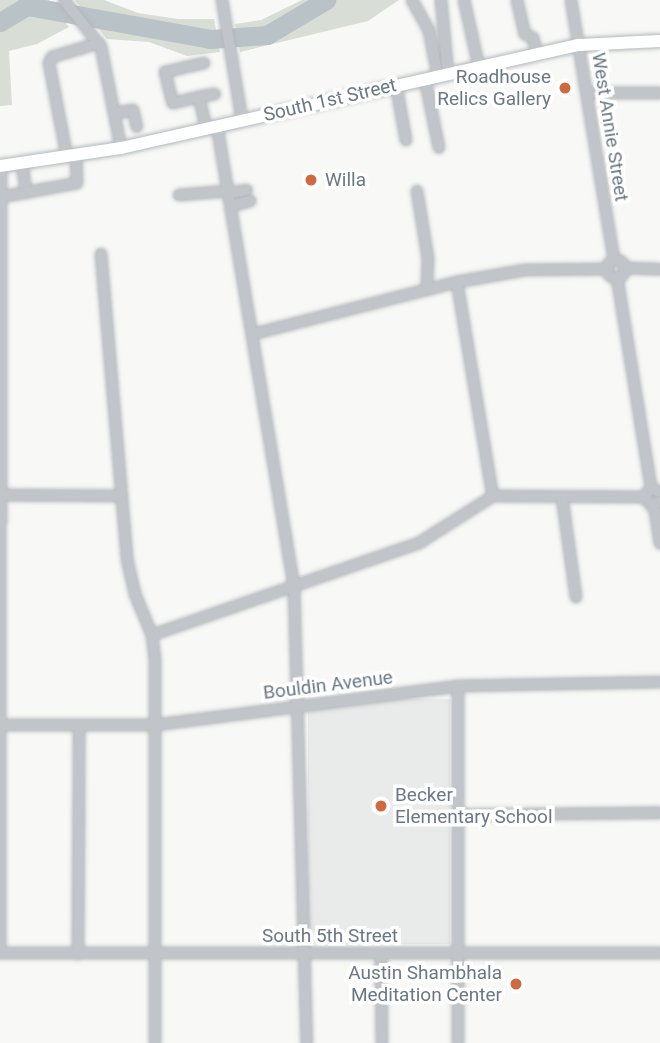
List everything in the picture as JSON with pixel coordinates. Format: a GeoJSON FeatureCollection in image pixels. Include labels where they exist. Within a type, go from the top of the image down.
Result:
{"type":"FeatureCollection","features":[{"type":"Feature","properties":{"kind":"main road","name":"South 1st Street"},"geometry":{"type":"LineString","coordinates":[[0,166],[121,148],[579,45],[660,41]]}},
{"type":"Feature","properties":{"kind":"street"},"geometry":{"type":"LineString","coordinates":[[64,0],[99,43],[121,148]]}},
{"type":"Feature","properties":{"kind":"street"},"geometry":{"type":"LineString","coordinates":[[222,0],[242,120]]}},
{"type":"Feature","properties":{"kind":"street"},"geometry":{"type":"LineString","coordinates":[[412,0],[429,31],[437,76]]}},
{"type":"Feature","properties":{"kind":"street"},"geometry":{"type":"LineString","coordinates":[[439,148],[437,76],[442,0]]}},
{"type":"Feature","properties":{"kind":"street"},"geometry":{"type":"LineString","coordinates":[[464,0],[479,67]]}},
{"type":"Feature","properties":{"kind":"street"},"geometry":{"type":"LineString","coordinates":[[517,0],[525,34],[534,38],[537,54]]}},
{"type":"Feature","properties":{"kind":"street","name":"West Annie Street"},"geometry":{"type":"LineString","coordinates":[[571,0],[611,264]]}},
{"type":"Feature","properties":{"kind":"street"},"geometry":{"type":"LineString","coordinates":[[1,197],[77,183],[49,63],[52,57],[99,43]]}},
{"type":"Feature","properties":{"kind":"street"},"geometry":{"type":"LineString","coordinates":[[204,63],[165,72],[173,103],[215,94]]}},
{"type":"Feature","properties":{"kind":"street"},"geometry":{"type":"LineString","coordinates":[[396,85],[406,140]]}},
{"type":"Feature","properties":{"kind":"street"},"geometry":{"type":"LineString","coordinates":[[587,93],[660,93]]}},
{"type":"Feature","properties":{"kind":"street"},"geometry":{"type":"LineString","coordinates":[[199,97],[211,127],[229,192],[294,586],[307,953],[307,1043]]}},
{"type":"Feature","properties":{"kind":"street"},"geometry":{"type":"LineString","coordinates":[[115,113],[133,110],[136,127]]}},
{"type":"Feature","properties":{"kind":"street"},"geometry":{"type":"LineString","coordinates":[[22,163],[26,193]]}},
{"type":"Feature","properties":{"kind":"street"},"geometry":{"type":"LineString","coordinates":[[0,166],[0,953]]}},
{"type":"Feature","properties":{"kind":"street"},"geometry":{"type":"LineString","coordinates":[[417,191],[428,258],[427,290]]}},
{"type":"Feature","properties":{"kind":"street"},"geometry":{"type":"LineString","coordinates":[[179,195],[229,192],[248,195],[231,205]]}},
{"type":"Feature","properties":{"kind":"street"},"geometry":{"type":"LineString","coordinates":[[101,254],[130,578],[152,635],[155,725],[155,1043]]}},
{"type":"Feature","properties":{"kind":"street"},"geometry":{"type":"LineString","coordinates":[[253,334],[457,282],[526,270],[611,264],[621,273],[652,492],[657,503],[660,544]]}},
{"type":"Feature","properties":{"kind":"street"},"geometry":{"type":"LineString","coordinates":[[621,273],[660,269]]}},
{"type":"Feature","properties":{"kind":"street"},"geometry":{"type":"LineString","coordinates":[[457,282],[493,496]]}},
{"type":"Feature","properties":{"kind":"street"},"geometry":{"type":"LineString","coordinates":[[152,635],[419,543],[493,496],[562,497],[652,492]]}},
{"type":"Feature","properties":{"kind":"street"},"geometry":{"type":"LineString","coordinates":[[0,495],[122,495]]}},
{"type":"Feature","properties":{"kind":"street"},"geometry":{"type":"LineString","coordinates":[[562,497],[576,597]]}},
{"type":"Feature","properties":{"kind":"street","name":"Bouldin Avenue"},"geometry":{"type":"LineString","coordinates":[[0,725],[155,725],[458,686],[660,682]]}},
{"type":"Feature","properties":{"kind":"street"},"geometry":{"type":"LineString","coordinates":[[458,686],[458,1043]]}},
{"type":"Feature","properties":{"kind":"street"},"geometry":{"type":"LineString","coordinates":[[78,954],[79,725]]}},
{"type":"Feature","properties":{"kind":"street"},"geometry":{"type":"LineString","coordinates":[[458,815],[660,813]]}},
{"type":"Feature","properties":{"kind":"street","name":"South 5th Street"},"geometry":{"type":"LineString","coordinates":[[0,953],[660,953]]}},
{"type":"Feature","properties":{"kind":"street"},"geometry":{"type":"LineString","coordinates":[[381,953],[382,1043]]}},
{"type":"Feature","properties":{"kind":"shaded area"},"geometry":{"type":"Polygon","coordinates":[[[0,0],[49,0],[69,27],[37,44],[9,51],[12,105],[0,106],[0,0]]]}},
{"type":"Feature","properties":{"kind":"shaded area"},"geometry":{"type":"Polygon","coordinates":[[[75,0],[104,0],[138,13],[178,19],[214,19],[220,52],[187,56],[149,42],[107,39],[75,0]]]}},
{"type":"Feature","properties":{"kind":"shaded area"},"geometry":{"type":"Polygon","coordinates":[[[302,0],[399,0],[368,21],[240,52],[235,24],[261,20],[302,0]]]}},
{"type":"Feature","properties":{"kind":"shaded area","name":"Becker Elementary School"},"geometry":{"type":"Polygon","coordinates":[[[308,699],[450,699],[450,944],[308,944],[308,699]]]}},
{"type":"Feature","properties":{"kind":"waterway"},"geometry":{"type":"LineString","coordinates":[[0,22],[27,6],[210,39],[267,35],[326,0]]}},
{"type":"Feature","properties":{"kind":"place","name":"Roadhouse Relics Gallery"},"geometry":{"type":"Point","coordinates":[565,88]}},
{"type":"Feature","properties":{"kind":"place","name":"Willa"},"geometry":{"type":"Point","coordinates":[311,180]}},
{"type":"Feature","properties":{"kind":"place","name":"Becker Elementary School"},"geometry":{"type":"Point","coordinates":[381,806]}},
{"type":"Feature","properties":{"kind":"place","name":"Austin Shambhala Meditation Center"},"geometry":{"type":"Point","coordinates":[516,984]}}]}
